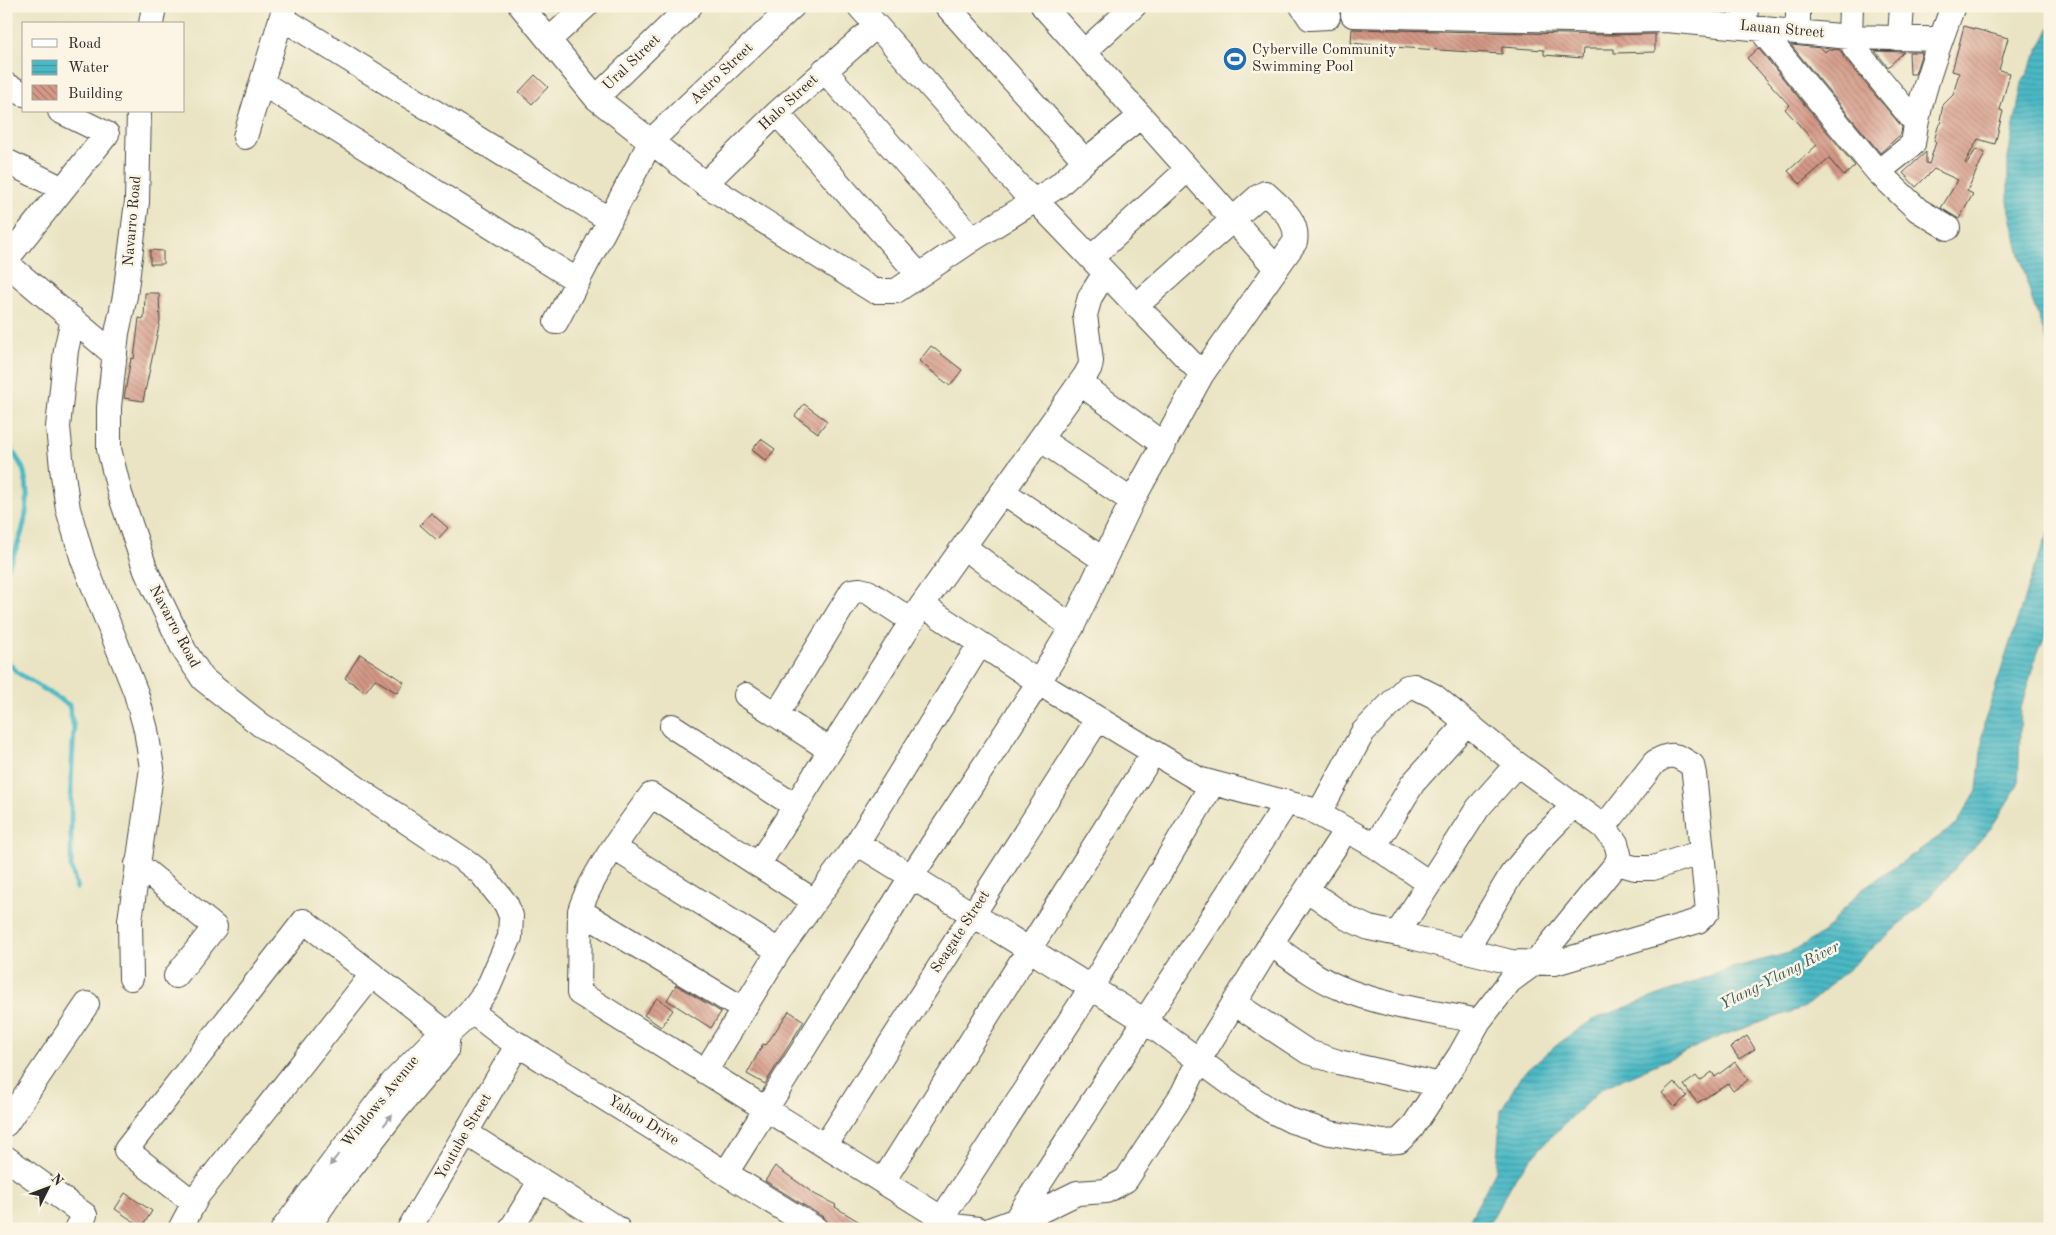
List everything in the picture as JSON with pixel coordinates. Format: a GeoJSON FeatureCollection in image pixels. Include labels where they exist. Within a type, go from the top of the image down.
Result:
{"type":"FeatureCollection","features":[{"type":"Feature","properties":{"kind":"street"},"geometry":{"type":"LineString","coordinates":[[151,22],[154,6]]}},
{"type":"Feature","properties":{"kind":"street"},"geometry":{"type":"LineString","coordinates":[[521,6],[596,98],[705,184],[874,291],[896,292],[1032,200],[1058,186],[1085,161],[1141,116]]}},
{"type":"Feature","properties":{"kind":"street"},"geometry":{"type":"LineString","coordinates":[[549,40],[586,6]]}},
{"type":"Feature","properties":{"kind":"street","name":"Ural Street"},"geometry":{"type":"LineString","coordinates":[[596,98],[690,6]]}},
{"type":"Feature","properties":{"kind":"street","name":"Astro Street"},"geometry":{"type":"LineString","coordinates":[[556,322],[652,141],[792,6]]}},
{"type":"Feature","properties":{"kind":"street"},"geometry":{"type":"LineString","coordinates":[[859,6],[1032,200],[1041,206],[1202,374]]}},
{"type":"Feature","properties":{"kind":"street"},"geometry":{"type":"LineString","coordinates":[[947,6],[1085,161]]}},
{"type":"Feature","properties":{"kind":"street"},"geometry":{"type":"LineString","coordinates":[[1043,6],[1276,268]]}},
{"type":"Feature","properties":{"kind":"street"},"geometry":{"type":"LineString","coordinates":[[1084,52],[1134,6]]}},
{"type":"Feature","properties":{"kind":"street"},"geometry":{"type":"LineString","coordinates":[[1302,6],[1310,18],[1328,17]]}},
{"type":"Feature","properties":{"kind":"street"},"geometry":{"type":"LineString","coordinates":[[1798,6],[1798,31]]}},
{"type":"Feature","properties":{"kind":"street"},"geometry":{"type":"LineString","coordinates":[[1851,6],[1850,37],[1855,49],[1916,123]]}},
{"type":"Feature","properties":{"kind":"street"},"geometry":{"type":"LineString","coordinates":[[1900,36],[1902,6]]}},
{"type":"Feature","properties":{"kind":"street"},"geometry":{"type":"LineString","coordinates":[[1878,172],[1913,144],[1916,123],[1953,6]]}},
{"type":"Feature","properties":{"kind":"street"},"geometry":{"type":"LineString","coordinates":[[245,137],[284,12],[610,220]]}},
{"type":"Feature","properties":{"kind":"street","name":"Lauan Street"},"geometry":{"type":"LineString","coordinates":[[1373,12],[1666,13],[1750,21],[1798,31],[1850,37],[1900,36],[1941,39]]}},
{"type":"Feature","properties":{"kind":"street"},"geometry":{"type":"LineString","coordinates":[[1750,21],[1878,172],[1918,210],[1948,228]]}},
{"type":"Feature","properties":{"kind":"street","name":"Halo Street"},"geometry":{"type":"LineString","coordinates":[[705,184],[777,112],[876,26]]}},
{"type":"Feature","properties":{"kind":"street"},"geometry":{"type":"LineString","coordinates":[[824,70],[973,239]]}},
{"type":"Feature","properties":{"kind":"street"},"geometry":{"type":"LineString","coordinates":[[262,83],[578,281]]}},
{"type":"Feature","properties":{"kind":"street"},"geometry":{"type":"LineString","coordinates":[[6,85],[22,93]]}},
{"type":"Feature","properties":{"kind":"street"},"geometry":{"type":"LineString","coordinates":[[62,112],[108,134],[6,262],[115,356]]}},
{"type":"Feature","properties":{"kind":"street","name":"Navarro Road"},"geometry":{"type":"LineString","coordinates":[[139,112],[137,202],[125,296],[117,333],[109,407],[109,449],[120,494],[146,571],[184,650],[203,679],[261,725],[312,756],[368,796],[468,862],[481,873],[506,904],[511,916],[510,937],[488,988],[471,1012],[448,1034]]}},
{"type":"Feature","properties":{"kind":"street"},"geometry":{"type":"LineString","coordinates":[[777,112],[919,276]]}},
{"type":"Feature","properties":{"kind":"street"},"geometry":{"type":"LineString","coordinates":[[6,161],[63,189]]}},
{"type":"Feature","properties":{"kind":"street"},"geometry":{"type":"LineString","coordinates":[[758,865],[917,613],[1080,383],[1090,366],[1091,360],[1085,315],[1098,266],[1188,169]]}},
{"type":"Feature","properties":{"kind":"street"},"geometry":{"type":"LineString","coordinates":[[726,1173],[911,877],[1039,682],[1072,627],[1132,501],[1202,374],[1295,242],[1297,231],[1293,221],[1265,193],[1136,306]]}},
{"type":"Feature","properties":{"kind":"street"},"geometry":{"type":"LineString","coordinates":[[73,319],[66,350],[58,427],[68,509],[83,560],[121,651],[136,693],[146,730],[152,768],[130,920],[131,978]]}},
{"type":"Feature","properties":{"kind":"street"},"geometry":{"type":"LineString","coordinates":[[1080,383],[1164,445]]}},
{"type":"Feature","properties":{"kind":"street"},"geometry":{"type":"LineString","coordinates":[[1040,439],[1132,501]]}},
{"type":"Feature","properties":{"kind":"street"},"geometry":{"type":"LineString","coordinates":[[1003,492],[1104,560]]}},
{"type":"Feature","properties":{"kind":"street"},"geometry":{"type":"LineString","coordinates":[[964,547],[1072,627]]}},
{"type":"Feature","properties":{"kind":"street"},"geometry":{"type":"LineString","coordinates":[[777,714],[852,591],[868,592],[917,613],[980,644],[1098,719],[1198,779],[1287,802],[1319,813],[1374,846],[1429,883]]}},
{"type":"Feature","properties":{"kind":"street"},"geometry":{"type":"LineString","coordinates":[[705,1072],[779,951],[857,843],[980,644]]}},
{"type":"Feature","properties":{"kind":"street"},"geometry":{"type":"LineString","coordinates":[[857,843],[1145,1021],[1270,1110],[1292,1121],[1330,1133],[1384,1142],[1399,1141],[1412,1128],[1441,1085],[1479,1020],[1510,981],[1536,962],[1617,863],[1619,854],[1616,843],[1604,827],[1517,764],[1434,696],[1414,686],[1407,688],[1363,732],[1319,813]]}},
{"type":"Feature","properties":{"kind":"street"},"geometry":{"type":"LineString","coordinates":[[746,695],[830,750]]}},
{"type":"Feature","properties":{"kind":"street","name":"Seagate Street"},"geometry":{"type":"LineString","coordinates":[[825,1146],[1098,719]]}},
{"type":"Feature","properties":{"kind":"street"},"geometry":{"type":"LineString","coordinates":[[1374,846],[1413,783],[1467,723]]}},
{"type":"Feature","properties":{"kind":"street"},"geometry":{"type":"LineString","coordinates":[[672,726],[795,806]]}},
{"type":"Feature","properties":{"kind":"street"},"geometry":{"type":"LineString","coordinates":[[882,1181],[1153,753]]}},
{"type":"Feature","properties":{"kind":"street"},"geometry":{"type":"LineString","coordinates":[[1308,890],[1347,918],[1369,928],[1511,962],[1555,963],[1698,921],[1708,911],[1692,765],[1674,755],[1666,756],[1656,762],[1604,827]]}},
{"type":"Feature","properties":{"kind":"street"},"geometry":{"type":"LineString","coordinates":[[1397,934],[1478,808],[1517,764]]}},
{"type":"Feature","properties":{"kind":"street"},"geometry":{"type":"LineString","coordinates":[[942,1218],[1091,988],[1213,783]]}},
{"type":"Feature","properties":{"kind":"street"},"geometry":{"type":"LineString","coordinates":[[814,901],[650,796],[614,848],[584,898],[580,911],[579,993],[954,1226],[978,1229]]}},
{"type":"Feature","properties":{"kind":"street"},"geometry":{"type":"LineString","coordinates":[[1015,1221],[1287,802]]}},
{"type":"Feature","properties":{"kind":"street"},"geometry":{"type":"LineString","coordinates":[[1466,951],[1511,875],[1538,842],[1574,806]]}},
{"type":"Feature","properties":{"kind":"street"},"geometry":{"type":"LineString","coordinates":[[992,1229],[1036,1213],[1078,1193],[1106,1191],[1126,1180],[1183,1094],[1199,1060],[1271,944],[1346,830]]}},
{"type":"Feature","properties":{"kind":"street"},"geometry":{"type":"LineString","coordinates":[[614,848],[779,951]]}},
{"type":"Feature","properties":{"kind":"street"},"geometry":{"type":"LineString","coordinates":[[1617,863],[1635,868],[1653,868],[1702,852]]}},
{"type":"Feature","properties":{"kind":"street"},"geometry":{"type":"LineString","coordinates":[[137,864],[215,927],[176,976]]}},
{"type":"Feature","properties":{"kind":"street"},"geometry":{"type":"LineString","coordinates":[[580,911],[743,1009]]}},
{"type":"Feature","properties":{"kind":"street"},"geometry":{"type":"LineString","coordinates":[[194,1202],[126,1150],[304,921],[448,1034]]}},
{"type":"Feature","properties":{"kind":"street"},"geometry":{"type":"LineString","coordinates":[[1271,944],[1337,987],[1368,998],[1415,1009],[1479,1020]]}},
{"type":"Feature","properties":{"kind":"street"},"geometry":{"type":"LineString","coordinates":[[180,1229],[194,1202],[372,975]]}},
{"type":"Feature","properties":{"kind":"street"},"geometry":{"type":"LineString","coordinates":[[1234,1003],[1308,1052],[1338,1062],[1441,1085]]}},
{"type":"Feature","properties":{"kind":"street"},"geometry":{"type":"LineString","coordinates":[[6,1124],[87,1004]]}},
{"type":"Feature","properties":{"kind":"street","name":"Yahoo Drive"},"geometry":{"type":"LineString","coordinates":[[471,1012],[518,1044],[816,1229]]}},
{"type":"Feature","properties":{"kind":"street","name":"Windows Avenue"},"geometry":{"type":"LineString","coordinates":[[283,1229],[394,1082],[434,1040],[448,1034],[446,1051],[397,1109],[330,1195],[307,1229]]}},
{"type":"Feature","properties":{"kind":"street","name":"Youtube Street"},"geometry":{"type":"LineString","coordinates":[[409,1229],[518,1044]]}},
{"type":"Feature","properties":{"kind":"street"},"geometry":{"type":"LineString","coordinates":[[466,1133],[617,1228]]}},
{"type":"Feature","properties":{"kind":"street"},"geometry":{"type":"LineString","coordinates":[[6,1158],[85,1215],[77,1229]]}},
{"type":"Feature","properties":{"kind":"street"},"geometry":{"type":"LineString","coordinates":[[511,1229],[541,1180]]}},
{"type":"Feature","properties":{"kind":"water"},"geometry":{"type":"Polygon","coordinates":[[[2050,27],[2050,143],[2047,175],[2050,195],[2050,349],[2032,300],[2018,248],[2008,202],[2008,157],[2022,83],[2050,27]]]}},
{"type":"Feature","properties":{"kind":"water","name":"Ylang-Ylang River"},"geometry":{"type":"Polygon","coordinates":[[[2050,530],[2050,624],[2036,657],[2021,708],[2018,785],[1991,828],[1923,904],[1805,1007],[1721,1036],[1602,1088],[1546,1142],[1517,1175],[1486,1229],[1465,1229],[1496,1170],[1501,1110],[1521,1076],[1558,1044],[1592,1020],[1728,969],[1789,953],[1823,933],[1860,891],[1956,825],[1977,790],[1984,723],[2034,568],[2050,530]]]}},
{"type":"Feature","properties":{"kind":"building"},"geometry":{"type":"Polygon","coordinates":[[[1964,26],[2008,38],[1999,70],[2010,73],[2000,110],[2003,111],[1995,144],[1978,139],[1965,163],[1967,164],[1976,149],[1985,153],[1967,191],[1973,194],[1959,219],[1941,208],[1958,180],[1934,169],[1916,187],[1903,173],[1926,152],[1926,163],[1929,164],[1936,142],[1934,141],[1938,127],[1942,122],[1940,120],[1943,105],[1953,95],[1959,73],[1952,71],[1964,26]]]}},
{"type":"Feature","properties":{"kind":"building"},"geometry":{"type":"Polygon","coordinates":[[[1352,29],[1609,35],[1655,34],[1655,52],[1614,53],[1614,49],[1583,49],[1582,58],[1544,55],[1544,50],[1502,47],[1502,54],[1393,47],[1351,43],[1352,29]]]}},
{"type":"Feature","properties":{"kind":"building"},"geometry":{"type":"Polygon","coordinates":[[[1791,45],[1821,48],[1825,52],[1828,49],[1840,50],[1844,58],[1902,127],[1901,134],[1880,153],[1791,45]]]}},
{"type":"Feature","properties":{"kind":"building"},"geometry":{"type":"Polygon","coordinates":[[[1758,48],[1855,166],[1844,176],[1829,159],[1800,184],[1788,171],[1817,145],[1785,109],[1789,105],[1747,58],[1758,48]]]}},
{"type":"Feature","properties":{"kind":"building"},"geometry":{"type":"Polygon","coordinates":[[[1875,51],[1904,52],[1888,67],[1875,51]]]}},
{"type":"Feature","properties":{"kind":"building"},"geometry":{"type":"Polygon","coordinates":[[[1909,52],[1922,52],[1915,74],[1910,74],[1909,52]]]}},
{"type":"Feature","properties":{"kind":"building"},"geometry":{"type":"Polygon","coordinates":[[[535,75],[548,87],[532,104],[519,92],[535,75]]]}},
{"type":"Feature","properties":{"kind":"building"},"geometry":{"type":"Polygon","coordinates":[[[150,250],[163,251],[163,264],[150,264],[150,250]]]}},
{"type":"Feature","properties":{"kind":"building"},"geometry":{"type":"Polygon","coordinates":[[[145,293],[159,293],[160,321],[143,401],[124,398],[131,358],[134,359],[139,318],[144,319],[145,293]]]}},
{"type":"Feature","properties":{"kind":"building"},"geometry":{"type":"Polygon","coordinates":[[[931,346],[962,370],[950,386],[919,361],[931,346]]]}},
{"type":"Feature","properties":{"kind":"building"},"geometry":{"type":"Polygon","coordinates":[[[804,404],[827,421],[818,433],[795,416],[804,404]]]}},
{"type":"Feature","properties":{"kind":"building"},"geometry":{"type":"Polygon","coordinates":[[[761,439],[775,449],[766,461],[752,450],[761,439]]]}},
{"type":"Feature","properties":{"kind":"building"},"geometry":{"type":"Polygon","coordinates":[[[431,513],[448,528],[437,540],[420,525],[431,513]]]}},
{"type":"Feature","properties":{"kind":"building"},"geometry":{"type":"Polygon","coordinates":[[[360,654],[404,682],[397,693],[375,679],[365,692],[345,678],[360,654]]]}},
{"type":"Feature","properties":{"kind":"building"},"geometry":{"type":"Polygon","coordinates":[[[676,985],[721,1012],[711,1028],[667,1000],[676,985]]]}},
{"type":"Feature","properties":{"kind":"building"},"geometry":{"type":"Polygon","coordinates":[[[657,998],[673,1010],[661,1027],[644,1015],[657,998]]]}},
{"type":"Feature","properties":{"kind":"building"},"geometry":{"type":"Polygon","coordinates":[[[789,1011],[804,1021],[765,1084],[747,1074],[763,1044],[766,1045],[789,1011]]]}},
{"type":"Feature","properties":{"kind":"building"},"geometry":{"type":"Polygon","coordinates":[[[1747,1036],[1755,1049],[1739,1059],[1731,1047],[1747,1036]]]}},
{"type":"Feature","properties":{"kind":"building"},"geometry":{"type":"Polygon","coordinates":[[[1735,1062],[1748,1080],[1733,1091],[1728,1084],[1697,1103],[1684,1085],[1696,1076],[1700,1081],[1712,1072],[1715,1077],[1735,1062]]]}},
{"type":"Feature","properties":{"kind":"building"},"geometry":{"type":"Polygon","coordinates":[[[1674,1082],[1687,1096],[1675,1107],[1662,1093],[1674,1082]]]}},
{"type":"Feature","properties":{"kind":"building"},"geometry":{"type":"Polygon","coordinates":[[[775,1166],[816,1195],[836,1205],[835,1207],[871,1229],[833,1229],[829,1227],[823,1217],[765,1181],[775,1166]]]}},
{"type":"Feature","properties":{"kind":"building"},"geometry":{"type":"Polygon","coordinates":[[[125,1193],[152,1211],[142,1227],[115,1209],[125,1193]]]}},
{"type":"Feature","properties":{"kind":"waterway"},"geometry":{"type":"LineString","coordinates":[[6,442],[23,468],[27,497],[21,535],[6,570]]}},
{"type":"Feature","properties":{"kind":"waterway"},"geometry":{"type":"LineString","coordinates":[[6,660],[18,673],[69,705],[74,729],[71,781],[71,867],[77,888]]}},
{"type":"Feature","properties":{"kind":"place","name":"Cyberville Community Swimming Pool"},"geometry":{"type":"Point","coordinates":[1235,59]}}]}
